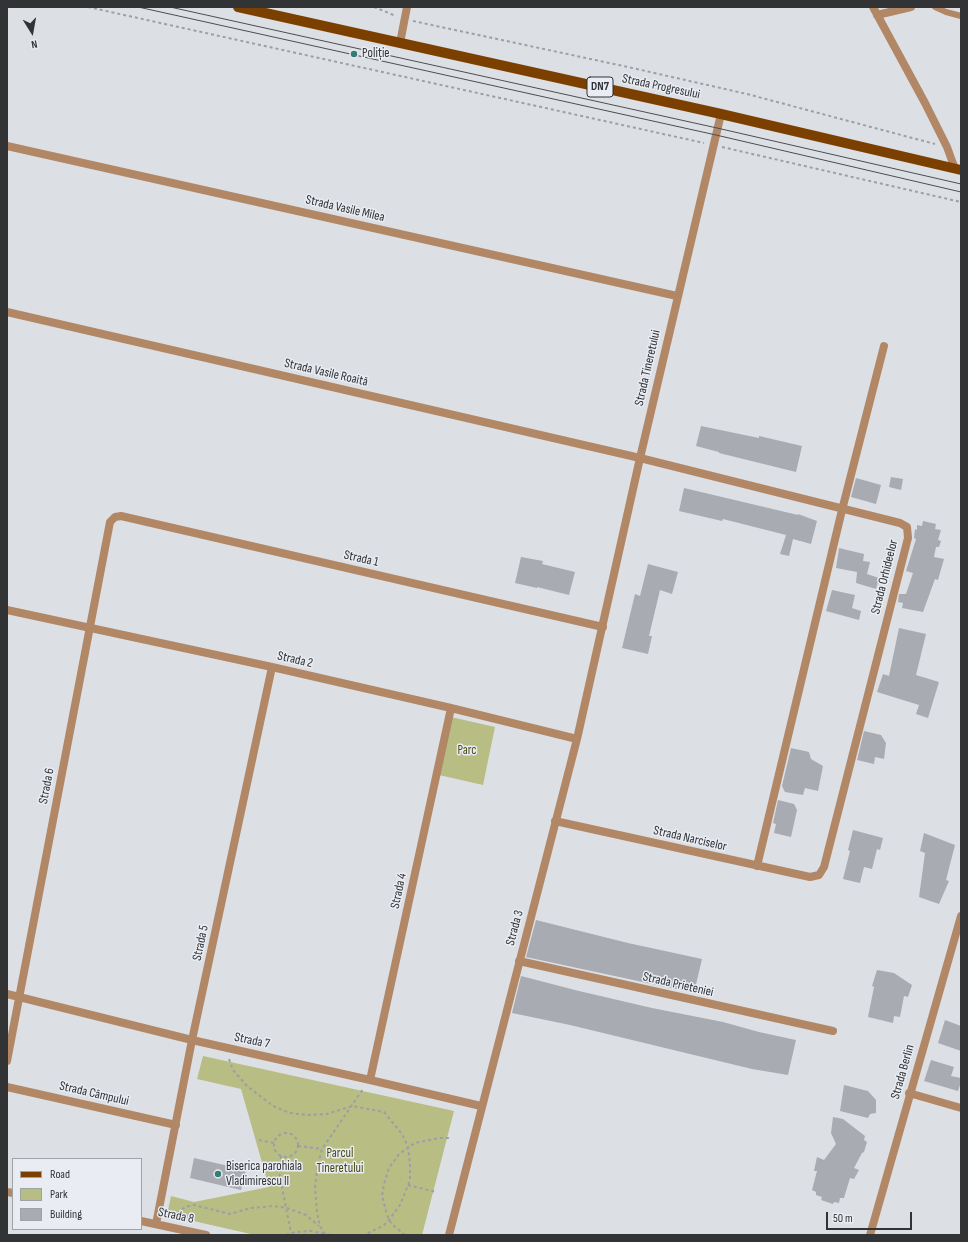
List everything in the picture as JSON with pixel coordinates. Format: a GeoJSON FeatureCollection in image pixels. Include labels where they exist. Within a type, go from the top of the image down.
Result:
{"type":"FeatureCollection","features":[{"type":"Feature","properties":{"kind":"main road","name":"Strada Progresului"},"geometry":{"type":"LineString","coordinates":[[238,7],[721,114],[958,169]]}},
{"type":"Feature","properties":{"kind":"street"},"geometry":{"type":"LineString","coordinates":[[400,43],[407,7]]}},
{"type":"Feature","properties":{"kind":"street"},"geometry":{"type":"LineString","coordinates":[[873,7],[925,103],[958,169]]}},
{"type":"Feature","properties":{"kind":"street"},"geometry":{"type":"LineString","coordinates":[[877,15],[911,7]]}},
{"type":"Feature","properties":{"kind":"street","name":"Strada Tineretului"},"geometry":{"type":"LineString","coordinates":[[603,627],[640,458],[721,114]]}},
{"type":"Feature","properties":{"kind":"street","name":"Strada Vasile Milea"},"geometry":{"type":"LineString","coordinates":[[7,146],[678,296]]}},
{"type":"Feature","properties":{"kind":"street","name":"Strada Vasile Roaită"},"geometry":{"type":"LineString","coordinates":[[7,312],[640,458]]}},
{"type":"Feature","properties":{"kind":"street"},"geometry":{"type":"LineString","coordinates":[[757,866],[842,510],[884,346]]}},
{"type":"Feature","properties":{"kind":"street","name":"Strada Orhideelor"},"geometry":{"type":"LineString","coordinates":[[640,458],[842,510],[900,523],[907,527],[908,538],[824,867],[819,875]]}},
{"type":"Feature","properties":{"kind":"street","name":"Strada 1"},"geometry":{"type":"LineString","coordinates":[[115,517],[121,516],[603,627]]}},
{"type":"Feature","properties":{"kind":"street","name":"Strada 6"},"geometry":{"type":"LineString","coordinates":[[7,1061],[110,522],[115,517]]}},
{"type":"Feature","properties":{"kind":"street","name":"Strada 2"},"geometry":{"type":"LineString","coordinates":[[7,610],[272,667],[451,708],[577,739]]}},
{"type":"Feature","properties":{"kind":"street","name":"Strada 3"},"geometry":{"type":"LineString","coordinates":[[449,1235],[481,1106],[577,739],[603,627]]}},
{"type":"Feature","properties":{"kind":"street","name":"Strada 5"},"geometry":{"type":"LineString","coordinates":[[156,1224],[192,1040],[272,667]]}},
{"type":"Feature","properties":{"kind":"street","name":"Strada 4"},"geometry":{"type":"LineString","coordinates":[[370,1080],[451,708]]}},
{"type":"Feature","properties":{"kind":"street","name":"Strada Narciselor"},"geometry":{"type":"LineString","coordinates":[[556,820],[757,866],[810,877],[819,875]]}},
{"type":"Feature","properties":{"kind":"street","name":"Strada Berlin"},"geometry":{"type":"LineString","coordinates":[[870,1235],[961,916]]}},
{"type":"Feature","properties":{"kind":"street","name":"Strada Prieteniei"},"geometry":{"type":"LineString","coordinates":[[519,962],[833,1031]]}},
{"type":"Feature","properties":{"kind":"street","name":"Strada 7"},"geometry":{"type":"LineString","coordinates":[[7,994],[192,1040],[481,1106]]}},
{"type":"Feature","properties":{"kind":"street","name":"Strada Câmpului"},"geometry":{"type":"LineString","coordinates":[[7,1087],[176,1125]]}},
{"type":"Feature","properties":{"kind":"street"},"geometry":{"type":"LineString","coordinates":[[910,1093],[961,1108]]}},
{"type":"Feature","properties":{"kind":"street","name":"Strada 8"},"geometry":{"type":"LineString","coordinates":[[142,1221],[206,1235]]}},
{"type":"Feature","properties":{"kind":"lane"},"geometry":{"type":"LineString","coordinates":[[935,7],[961,16]]}},
{"type":"Feature","properties":{"kind":"path"},"geometry":{"type":"LineString","coordinates":[[88,7],[713,145],[961,202]]}},
{"type":"Feature","properties":{"kind":"path"},"geometry":{"type":"LineString","coordinates":[[374,7],[404,20],[628,67],[747,94],[946,147]]}},
{"type":"Feature","properties":{"kind":"path"},"geometry":{"type":"LineString","coordinates":[[229,1059],[233,1070],[247,1086],[273,1106],[290,1113],[308,1115],[327,1114],[352,1106],[384,1112],[402,1134],[408,1147],[410,1180],[400,1205],[389,1220],[383,1226],[364,1235]]}},
{"type":"Feature","properties":{"kind":"path"},"geometry":{"type":"LineString","coordinates":[[320,1226],[317,1212],[315,1186],[322,1149],[370,1080]]}},
{"type":"Feature","properties":{"kind":"path"},"geometry":{"type":"LineString","coordinates":[[284,1133],[290,1134],[294,1136],[298,1146],[292,1155],[287,1157],[281,1156],[274,1149],[275,1138],[284,1133]]}},
{"type":"Feature","properties":{"kind":"path"},"geometry":{"type":"LineString","coordinates":[[406,1235],[389,1220],[382,1196],[384,1184],[392,1164],[399,1154],[408,1147],[423,1141],[449,1138]]}},
{"type":"Feature","properties":{"kind":"path"},"geometry":{"type":"LineString","coordinates":[[259,1140],[274,1144]]}},
{"type":"Feature","properties":{"kind":"path"},"geometry":{"type":"LineString","coordinates":[[298,1146],[322,1149]]}},
{"type":"Feature","properties":{"kind":"path"},"geometry":{"type":"LineString","coordinates":[[281,1156],[279,1172],[287,1208],[290,1233]]}},
{"type":"Feature","properties":{"kind":"path"},"geometry":{"type":"LineString","coordinates":[[408,1185],[436,1192]]}},
{"type":"Feature","properties":{"kind":"path"},"geometry":{"type":"LineString","coordinates":[[170,1227],[179,1212],[185,1207],[194,1205],[230,1214],[251,1208],[274,1206],[287,1208],[306,1215],[320,1226],[325,1234]]}},
{"type":"Feature","properties":{"kind":"path"},"geometry":{"type":"LineString","coordinates":[[286,1235],[290,1233],[311,1231],[331,1235]]}},
{"type":"Feature","properties":{"kind":"green space","name":"Parc"},"geometry":{"type":"Polygon","coordinates":[[[451,717],[495,727],[483,785],[439,775],[451,717]]]}},
{"type":"Feature","properties":{"kind":"green space","name":"Parcul Tineretului"},"geometry":{"type":"Polygon","coordinates":[[[203,1056],[454,1111],[422,1235],[255,1235],[167,1215],[171,1196],[194,1202],[269,1187],[241,1089],[197,1079],[203,1056]]]}},
{"type":"Feature","properties":{"kind":"building"},"geometry":{"type":"Polygon","coordinates":[[[701,426],[759,438],[759,436],[802,446],[796,472],[696,446],[701,426]]]}},
{"type":"Feature","properties":{"kind":"building"},"geometry":{"type":"Polygon","coordinates":[[[891,477],[903,479],[901,490],[889,487],[891,477]]]}},
{"type":"Feature","properties":{"kind":"building"},"geometry":{"type":"Polygon","coordinates":[[[856,478],[881,485],[876,504],[851,497],[856,478]]]}},
{"type":"Feature","properties":{"kind":"building"},"geometry":{"type":"Polygon","coordinates":[[[684,488],[798,514],[817,521],[811,544],[793,539],[789,556],[780,554],[786,535],[723,519],[722,521],[679,511],[684,488]]]}},
{"type":"Feature","properties":{"kind":"building"},"geometry":{"type":"Polygon","coordinates":[[[923,521],[936,524],[935,529],[941,530],[938,540],[941,541],[939,547],[936,547],[934,557],[944,559],[938,580],[935,579],[923,612],[902,608],[903,603],[898,602],[899,594],[906,594],[913,573],[906,571],[916,539],[914,538],[915,529],[917,530],[917,525],[922,526],[923,521]]]}},
{"type":"Feature","properties":{"kind":"building"},"geometry":{"type":"Polygon","coordinates":[[[839,548],[864,554],[863,561],[870,562],[867,574],[879,578],[876,589],[856,583],[857,572],[836,568],[839,548]]]}},
{"type":"Feature","properties":{"kind":"building"},"geometry":{"type":"Polygon","coordinates":[[[521,557],[543,561],[542,564],[575,572],[569,595],[515,583],[521,557]]]}},
{"type":"Feature","properties":{"kind":"building"},"geometry":{"type":"Polygon","coordinates":[[[648,564],[678,572],[672,594],[660,590],[649,636],[652,636],[648,654],[622,648],[635,594],[640,596],[648,564]]]}},
{"type":"Feature","properties":{"kind":"building"},"geometry":{"type":"Polygon","coordinates":[[[832,590],[855,595],[852,608],[861,611],[859,620],[826,611],[832,590]]]}},
{"type":"Feature","properties":{"kind":"building"},"geometry":{"type":"Polygon","coordinates":[[[899,628],[926,634],[916,675],[939,682],[928,718],[916,714],[919,705],[877,692],[883,674],[889,676],[899,628]]]}},
{"type":"Feature","properties":{"kind":"building"},"geometry":{"type":"Polygon","coordinates":[[[864,731],[881,735],[886,743],[884,759],[875,757],[874,764],[857,760],[864,731]]]}},
{"type":"Feature","properties":{"kind":"building"},"geometry":{"type":"Polygon","coordinates":[[[791,748],[809,752],[811,759],[823,766],[818,791],[805,788],[803,795],[785,792],[782,786],[791,748]]]}},
{"type":"Feature","properties":{"kind":"building"},"geometry":{"type":"Polygon","coordinates":[[[778,800],[794,804],[797,810],[791,837],[774,833],[776,824],[773,823],[778,800]]]}},
{"type":"Feature","properties":{"kind":"building"},"geometry":{"type":"Polygon","coordinates":[[[853,830],[883,838],[880,850],[877,849],[872,869],[864,867],[860,883],[843,879],[850,851],[848,850],[853,830]]]}},
{"type":"Feature","properties":{"kind":"building"},"geometry":{"type":"Polygon","coordinates":[[[924,833],[955,845],[946,880],[949,881],[939,904],[919,897],[925,853],[920,851],[924,833]]]}},
{"type":"Feature","properties":{"kind":"building"},"geometry":{"type":"Polygon","coordinates":[[[536,920],[628,943],[702,959],[694,993],[526,957],[536,920]]]}},
{"type":"Feature","properties":{"kind":"building"},"geometry":{"type":"Polygon","coordinates":[[[877,970],[894,973],[912,985],[908,997],[904,996],[900,1017],[894,1016],[893,1023],[868,1017],[874,987],[872,986],[877,970]]]}},
{"type":"Feature","properties":{"kind":"building"},"geometry":{"type":"Polygon","coordinates":[[[521,976],[652,1008],[723,1022],[796,1040],[788,1075],[752,1069],[570,1025],[512,1013],[521,976]]]}},
{"type":"Feature","properties":{"kind":"building"},"geometry":{"type":"Polygon","coordinates":[[[945,1020],[961,1026],[961,1051],[938,1043],[945,1020]]]}},
{"type":"Feature","properties":{"kind":"building"},"geometry":{"type":"Polygon","coordinates":[[[931,1060],[954,1067],[951,1076],[961,1078],[958,1091],[924,1081],[931,1060]]]}},
{"type":"Feature","properties":{"kind":"building"},"geometry":{"type":"Polygon","coordinates":[[[844,1085],[868,1091],[876,1100],[876,1113],[870,1114],[868,1118],[840,1111],[844,1085]]]}},
{"type":"Feature","properties":{"kind":"building"},"geometry":{"type":"Polygon","coordinates":[[[833,1117],[843,1119],[865,1136],[864,1140],[867,1142],[864,1152],[854,1168],[859,1170],[854,1179],[850,1178],[844,1198],[840,1198],[839,1203],[834,1202],[833,1204],[821,1200],[822,1197],[816,1195],[816,1192],[812,1190],[817,1171],[814,1171],[817,1157],[824,1160],[836,1144],[831,1133],[833,1117]]]}},
{"type":"Feature","properties":{"kind":"building","name":"Biserica parohiala Vladimirescu II"},"geometry":{"type":"Polygon","coordinates":[[[194,1158],[246,1170],[241,1190],[190,1178],[194,1158]]]}},
{"type":"Feature","properties":{"kind":"tram line"},"geometry":{"type":"LineString","coordinates":[[138,7],[716,135],[961,192]]}},
{"type":"Feature","properties":{"kind":"tram line"},"geometry":{"type":"LineString","coordinates":[[170,7],[717,128],[961,184]]}},
{"type":"Feature","properties":{"kind":"place","name":"Poliție"},"geometry":{"type":"Point","coordinates":[354,54]}},
{"type":"Feature","properties":{"kind":"place","name":"Biserica parohiala Vladimirescu II"},"geometry":{"type":"Point","coordinates":[218,1174]}}]}
